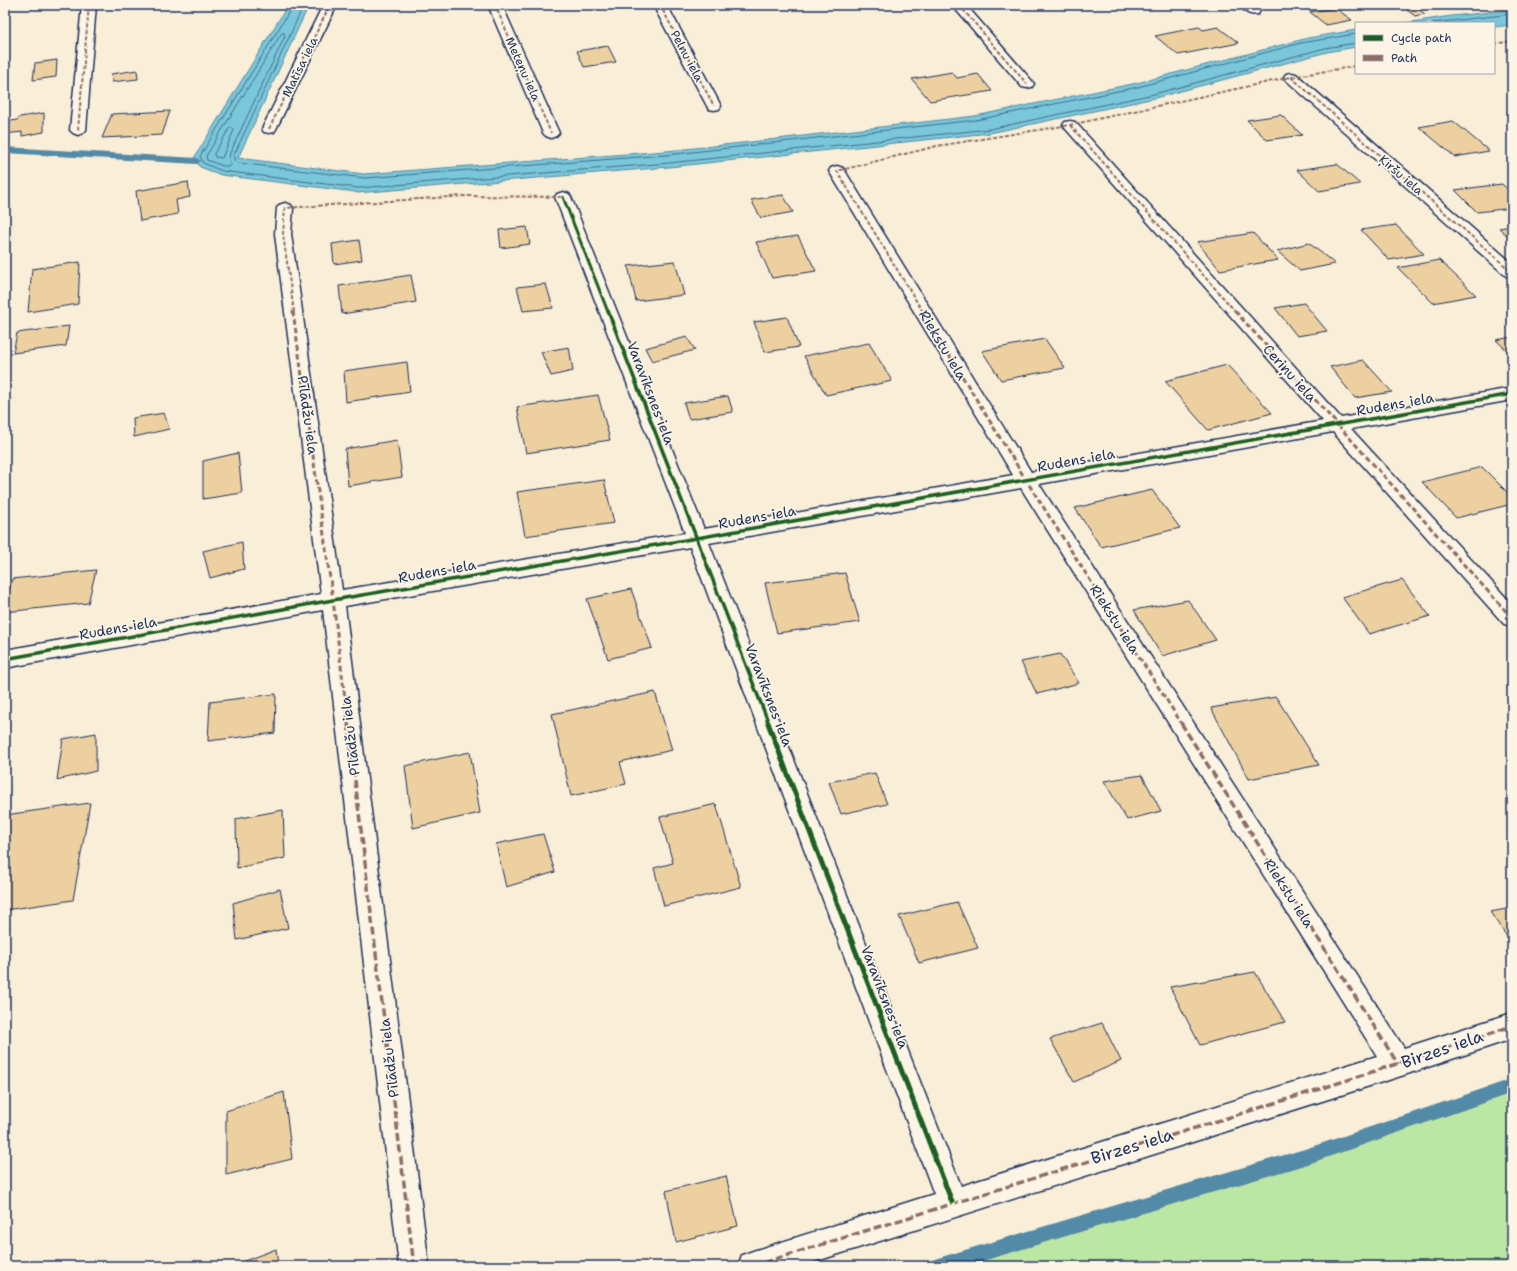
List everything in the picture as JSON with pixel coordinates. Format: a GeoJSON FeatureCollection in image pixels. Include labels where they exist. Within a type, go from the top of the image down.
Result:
{"type":"FeatureCollection","features":[{"type":"Feature","properties":{"kind":"street"},"geometry":{"type":"LineString","coordinates":[[78,130],[89,5]]}},
{"type":"Feature","properties":{"kind":"street","name":"Matīsa iela"},"geometry":{"type":"LineString","coordinates":[[269,130],[330,5]]}},
{"type":"Feature","properties":{"kind":"street","name":"Meteņu iela"},"geometry":{"type":"LineString","coordinates":[[495,5],[551,133]]}},
{"type":"Feature","properties":{"kind":"street","name":"Pelnu iela"},"geometry":{"type":"LineString","coordinates":[[660,5],[714,106]]}},
{"type":"Feature","properties":{"kind":"street"},"geometry":{"type":"LineString","coordinates":[[959,5],[1027,84]]}},
{"type":"Feature","properties":{"kind":"street","name":"Ķiršu iela"},"geometry":{"type":"LineString","coordinates":[[1291,77],[1512,272]]}},
{"type":"Feature","properties":{"kind":"street","name":"Ceriņu iela"},"geometry":{"type":"LineString","coordinates":[[1070,125],[1337,425],[1512,618]]}},
{"type":"Feature","properties":{"kind":"street","name":"Riekstu iela"},"geometry":{"type":"LineString","coordinates":[[837,171],[1026,480],[1398,1064]]}},
{"type":"Feature","properties":{"kind":"street","name":"Varavīksnes iela"},"geometry":{"type":"LineString","coordinates":[[562,197],[697,538],[952,1202]]}},
{"type":"Feature","properties":{"kind":"street","name":"Pīlādžu iela"},"geometry":{"type":"LineString","coordinates":[[285,208],[283,234],[333,600],[414,1266]]}},
{"type":"Feature","properties":{"kind":"street","name":"Rudens iela"},"geometry":{"type":"LineString","coordinates":[[5,659],[333,600],[697,538],[1512,394]]}},
{"type":"Feature","properties":{"kind":"street","name":"Birzes iela"},"geometry":{"type":"LineString","coordinates":[[753,1266],[952,1202],[1398,1064],[1512,1026]]}},
{"type":"Feature","properties":{"kind":"green space"},"geometry":{"type":"Polygon","coordinates":[[[1512,1086],[1512,1266],[938,1266],[1308,1156],[1512,1086]]]}},
{"type":"Feature","properties":{"kind":"water"},"geometry":{"type":"Polygon","coordinates":[[[288,5],[309,5],[238,158],[364,174],[666,151],[975,116],[1137,83],[1308,38],[1355,30],[1355,47],[1327,52],[1155,98],[990,133],[669,167],[357,193],[221,175],[200,167],[194,158],[288,5]]]}},
{"type":"Feature","properties":{"kind":"water"},"geometry":{"type":"Polygon","coordinates":[[[1512,10],[1512,25],[1495,27],[1495,22],[1412,22],[1451,16],[1512,10]]]}},
{"type":"Feature","properties":{"kind":"building"},"geometry":{"type":"Polygon","coordinates":[[[1413,5],[1425,14],[1415,16],[1403,7],[1413,5]]]}},
{"type":"Feature","properties":{"kind":"building"},"geometry":{"type":"Polygon","coordinates":[[[1335,8],[1352,20],[1326,25],[1310,12],[1335,8]]]}},
{"type":"Feature","properties":{"kind":"building"},"geometry":{"type":"Polygon","coordinates":[[[1199,27],[1203,30],[1218,27],[1239,43],[1178,55],[1155,36],[1199,27]]]}},
{"type":"Feature","properties":{"kind":"building"},"geometry":{"type":"Polygon","coordinates":[[[608,46],[616,62],[584,67],[577,51],[608,46]]]}},
{"type":"Feature","properties":{"kind":"building"},"geometry":{"type":"Polygon","coordinates":[[[57,60],[56,77],[33,80],[35,63],[57,60]]]}},
{"type":"Feature","properties":{"kind":"building"},"geometry":{"type":"Polygon","coordinates":[[[137,70],[138,79],[112,82],[111,74],[137,70]]]}},
{"type":"Feature","properties":{"kind":"building"},"geometry":{"type":"Polygon","coordinates":[[[952,72],[957,78],[978,74],[992,91],[930,101],[912,79],[952,72]]]}},
{"type":"Feature","properties":{"kind":"building"},"geometry":{"type":"Polygon","coordinates":[[[170,111],[162,135],[102,138],[112,114],[170,111]]]}},
{"type":"Feature","properties":{"kind":"building"},"geometry":{"type":"Polygon","coordinates":[[[44,113],[44,132],[22,136],[22,132],[5,134],[5,122],[17,120],[20,117],[44,113]]]}},
{"type":"Feature","properties":{"kind":"building"},"geometry":{"type":"Polygon","coordinates":[[[1281,115],[1302,135],[1267,140],[1247,120],[1281,115]]]}},
{"type":"Feature","properties":{"kind":"building"},"geometry":{"type":"Polygon","coordinates":[[[1453,121],[1489,151],[1455,157],[1419,127],[1453,121]]]}},
{"type":"Feature","properties":{"kind":"building"},"geometry":{"type":"Polygon","coordinates":[[[1337,164],[1360,184],[1319,191],[1297,170],[1337,164]]]}},
{"type":"Feature","properties":{"kind":"building"},"geometry":{"type":"Polygon","coordinates":[[[188,182],[190,197],[176,200],[178,214],[140,221],[136,191],[188,182]]]}},
{"type":"Feature","properties":{"kind":"building"},"geometry":{"type":"Polygon","coordinates":[[[1502,184],[1512,194],[1512,208],[1477,212],[1455,190],[1502,184]]]}},
{"type":"Feature","properties":{"kind":"building"},"geometry":{"type":"Polygon","coordinates":[[[783,195],[793,212],[761,218],[751,200],[783,195]]]}},
{"type":"Feature","properties":{"kind":"building"},"geometry":{"type":"Polygon","coordinates":[[[1396,225],[1424,254],[1389,260],[1361,230],[1396,225]]]}},
{"type":"Feature","properties":{"kind":"building"},"geometry":{"type":"Polygon","coordinates":[[[1512,226],[1512,240],[1499,228],[1512,226]]]}},
{"type":"Feature","properties":{"kind":"building"},"geometry":{"type":"Polygon","coordinates":[[[527,227],[530,244],[501,248],[499,230],[527,227]]]}},
{"type":"Feature","properties":{"kind":"building"},"geometry":{"type":"Polygon","coordinates":[[[1253,233],[1278,260],[1220,270],[1197,242],[1253,233]]]}},
{"type":"Feature","properties":{"kind":"building"},"geometry":{"type":"Polygon","coordinates":[[[798,236],[816,271],[772,278],[756,242],[798,236]]]}},
{"type":"Feature","properties":{"kind":"building"},"geometry":{"type":"Polygon","coordinates":[[[359,240],[362,260],[334,264],[332,244],[359,240]]]}},
{"type":"Feature","properties":{"kind":"building"},"geometry":{"type":"Polygon","coordinates":[[[1309,243],[1335,264],[1300,271],[1277,251],[1309,243]]]}},
{"type":"Feature","properties":{"kind":"building"},"geometry":{"type":"Polygon","coordinates":[[[1439,260],[1476,295],[1433,303],[1398,268],[1439,260]]]}},
{"type":"Feature","properties":{"kind":"building"},"geometry":{"type":"Polygon","coordinates":[[[675,261],[684,295],[636,301],[628,266],[675,261]]]}},
{"type":"Feature","properties":{"kind":"building"},"geometry":{"type":"Polygon","coordinates":[[[80,262],[78,304],[28,312],[32,269],[80,262]]]}},
{"type":"Feature","properties":{"kind":"building"},"geometry":{"type":"Polygon","coordinates":[[[411,275],[416,302],[342,314],[339,286],[411,275]]]}},
{"type":"Feature","properties":{"kind":"building"},"geometry":{"type":"Polygon","coordinates":[[[546,284],[553,308],[523,311],[517,287],[546,284]]]}},
{"type":"Feature","properties":{"kind":"building"},"geometry":{"type":"Polygon","coordinates":[[[1304,303],[1327,331],[1297,336],[1275,308],[1304,303]]]}},
{"type":"Feature","properties":{"kind":"building"},"geometry":{"type":"Polygon","coordinates":[[[787,317],[799,347],[765,352],[754,322],[787,317]]]}},
{"type":"Feature","properties":{"kind":"building"},"geometry":{"type":"Polygon","coordinates":[[[69,326],[66,346],[13,353],[17,333],[69,326]]]}},
{"type":"Feature","properties":{"kind":"building"},"geometry":{"type":"Polygon","coordinates":[[[687,337],[695,350],[652,361],[645,348],[687,337]]]}},
{"type":"Feature","properties":{"kind":"building"},"geometry":{"type":"Polygon","coordinates":[[[1512,337],[1512,355],[1496,340],[1512,337]]]}},
{"type":"Feature","properties":{"kind":"building"},"geometry":{"type":"Polygon","coordinates":[[[1045,339],[1065,368],[1001,380],[982,351],[1045,339]]]}},
{"type":"Feature","properties":{"kind":"building"},"geometry":{"type":"Polygon","coordinates":[[[869,343],[892,381],[826,395],[804,356],[869,343]]]}},
{"type":"Feature","properties":{"kind":"building"},"geometry":{"type":"Polygon","coordinates":[[[569,347],[573,371],[551,376],[541,352],[569,347]]]}},
{"type":"Feature","properties":{"kind":"building"},"geometry":{"type":"Polygon","coordinates":[[[1363,360],[1392,392],[1355,398],[1330,367],[1363,360]]]}},
{"type":"Feature","properties":{"kind":"building"},"geometry":{"type":"Polygon","coordinates":[[[407,362],[410,392],[346,402],[344,371],[407,362]]]}},
{"type":"Feature","properties":{"kind":"building"},"geometry":{"type":"Polygon","coordinates":[[[1227,365],[1272,413],[1208,430],[1165,381],[1227,365]]]}},
{"type":"Feature","properties":{"kind":"building"},"geometry":{"type":"Polygon","coordinates":[[[598,395],[610,440],[526,453],[517,407],[598,395]]]}},
{"type":"Feature","properties":{"kind":"building"},"geometry":{"type":"Polygon","coordinates":[[[728,396],[733,412],[689,419],[684,403],[728,396]]]}},
{"type":"Feature","properties":{"kind":"building"},"geometry":{"type":"Polygon","coordinates":[[[164,413],[169,429],[134,437],[133,418],[164,413]]]}},
{"type":"Feature","properties":{"kind":"building"},"geometry":{"type":"Polygon","coordinates":[[[397,440],[402,477],[348,486],[345,449],[397,440]]]}},
{"type":"Feature","properties":{"kind":"building"},"geometry":{"type":"Polygon","coordinates":[[[238,453],[242,493],[203,499],[203,461],[238,453]]]}},
{"type":"Feature","properties":{"kind":"building"},"geometry":{"type":"Polygon","coordinates":[[[1482,467],[1512,497],[1512,504],[1456,518],[1422,482],[1482,467]]]}},
{"type":"Feature","properties":{"kind":"building"},"geometry":{"type":"Polygon","coordinates":[[[604,480],[614,523],[525,536],[517,492],[604,480]]]}},
{"type":"Feature","properties":{"kind":"building"},"geometry":{"type":"Polygon","coordinates":[[[1152,490],[1180,528],[1101,547],[1075,508],[1152,490]]]}},
{"type":"Feature","properties":{"kind":"building"},"geometry":{"type":"Polygon","coordinates":[[[242,542],[244,569],[210,578],[203,551],[242,542]]]}},
{"type":"Feature","properties":{"kind":"building"},"geometry":{"type":"Polygon","coordinates":[[[96,570],[88,603],[5,612],[5,604],[12,579],[96,570]]]}},
{"type":"Feature","properties":{"kind":"building"},"geometry":{"type":"Polygon","coordinates":[[[845,573],[860,622],[777,633],[765,583],[845,573]]]}},
{"type":"Feature","properties":{"kind":"building"},"geometry":{"type":"Polygon","coordinates":[[[1402,580],[1430,616],[1369,634],[1342,597],[1402,580]]]}},
{"type":"Feature","properties":{"kind":"building"},"geometry":{"type":"Polygon","coordinates":[[[631,589],[652,648],[608,659],[587,599],[631,589]]]}},
{"type":"Feature","properties":{"kind":"building"},"geometry":{"type":"Polygon","coordinates":[[[1188,600],[1216,640],[1162,656],[1134,610],[1188,600]]]}},
{"type":"Feature","properties":{"kind":"building"},"geometry":{"type":"Polygon","coordinates":[[[1060,654],[1079,683],[1037,694],[1021,662],[1060,654]]]}},
{"type":"Feature","properties":{"kind":"building"},"geometry":{"type":"Polygon","coordinates":[[[655,692],[672,750],[620,762],[626,784],[571,796],[552,714],[655,692]]]}},
{"type":"Feature","properties":{"kind":"building"},"geometry":{"type":"Polygon","coordinates":[[[276,694],[275,733],[208,741],[210,702],[276,694]]]}},
{"type":"Feature","properties":{"kind":"building"},"geometry":{"type":"Polygon","coordinates":[[[1276,697],[1319,765],[1249,779],[1211,708],[1276,697]]]}},
{"type":"Feature","properties":{"kind":"building"},"geometry":{"type":"Polygon","coordinates":[[[96,733],[96,771],[57,780],[63,739],[96,733]]]}},
{"type":"Feature","properties":{"kind":"building"},"geometry":{"type":"Polygon","coordinates":[[[470,752],[480,813],[413,828],[405,766],[470,752]]]}},
{"type":"Feature","properties":{"kind":"building"},"geometry":{"type":"Polygon","coordinates":[[[875,773],[887,804],[841,814],[829,782],[875,773]]]}},
{"type":"Feature","properties":{"kind":"building"},"geometry":{"type":"Polygon","coordinates":[[[1142,775],[1161,811],[1127,820],[1104,781],[1142,775]]]}},
{"type":"Feature","properties":{"kind":"building"},"geometry":{"type":"Polygon","coordinates":[[[90,803],[73,900],[5,910],[5,815],[90,803]]]}},
{"type":"Feature","properties":{"kind":"building"},"geometry":{"type":"Polygon","coordinates":[[[716,804],[741,887],[664,906],[654,868],[673,863],[660,817],[716,804]]]}},
{"type":"Feature","properties":{"kind":"building"},"geometry":{"type":"Polygon","coordinates":[[[283,810],[285,858],[237,868],[236,819],[283,810]]]}},
{"type":"Feature","properties":{"kind":"building"},"geometry":{"type":"Polygon","coordinates":[[[543,834],[555,872],[506,887],[496,844],[543,834]]]}},
{"type":"Feature","properties":{"kind":"building"},"geometry":{"type":"Polygon","coordinates":[[[280,889],[288,928],[237,940],[233,903],[280,889]]]}},
{"type":"Feature","properties":{"kind":"building"},"geometry":{"type":"Polygon","coordinates":[[[957,902],[978,948],[919,963],[899,916],[957,902]]]}},
{"type":"Feature","properties":{"kind":"building"},"geometry":{"type":"Polygon","coordinates":[[[1512,908],[1512,944],[1490,912],[1512,908]]]}},
{"type":"Feature","properties":{"kind":"building"},"geometry":{"type":"Polygon","coordinates":[[[1255,972],[1285,1022],[1200,1045],[1170,987],[1255,972]]]}},
{"type":"Feature","properties":{"kind":"building"},"geometry":{"type":"Polygon","coordinates":[[[1102,1023],[1121,1061],[1074,1082],[1050,1039],[1102,1023]]]}},
{"type":"Feature","properties":{"kind":"building"},"geometry":{"type":"Polygon","coordinates":[[[284,1092],[292,1159],[226,1175],[226,1111],[284,1092]]]}},
{"type":"Feature","properties":{"kind":"building"},"geometry":{"type":"Polygon","coordinates":[[[726,1176],[738,1226],[676,1242],[666,1191],[726,1176]]]}},
{"type":"Feature","properties":{"kind":"building"},"geometry":{"type":"Polygon","coordinates":[[[276,1249],[278,1266],[231,1266],[276,1249]]]}},
{"type":"Feature","properties":{"kind":"waterway"},"geometry":{"type":"LineString","coordinates":[[5,150],[197,161]]}},
{"type":"Feature","properties":{"kind":"waterway"},"geometry":{"type":"LineString","coordinates":[[938,1266],[1308,1156],[1512,1086]]}},
{"type":"Feature","properties":{"kind":"marked path"},"geometry":{"type":"LineString","coordinates":[[78,130],[89,5]]}},
{"type":"Feature","properties":{"kind":"marked path"},"geometry":{"type":"LineString","coordinates":[[269,129],[330,5]]}},
{"type":"Feature","properties":{"kind":"marked path"},"geometry":{"type":"LineString","coordinates":[[495,5],[551,133]]}},
{"type":"Feature","properties":{"kind":"marked path"},"geometry":{"type":"LineString","coordinates":[[660,5],[714,106]]}},
{"type":"Feature","properties":{"kind":"marked path"},"geometry":{"type":"LineString","coordinates":[[959,5],[1027,84]]}},
{"type":"Feature","properties":{"kind":"marked path"},"geometry":{"type":"LineString","coordinates":[[1247,5],[1253,11]]}},
{"type":"Feature","properties":{"kind":"marked path"},"geometry":{"type":"LineString","coordinates":[[1495,44],[1512,41]]}},
{"type":"Feature","properties":{"kind":"marked path"},"geometry":{"type":"LineString","coordinates":[[1355,66],[1291,77],[1070,125],[937,146],[837,171],[1026,480],[1398,1064]]}},
{"type":"Feature","properties":{"kind":"marked path"},"geometry":{"type":"LineString","coordinates":[[1291,77],[1512,272]]}},
{"type":"Feature","properties":{"kind":"marked path"},"geometry":{"type":"LineString","coordinates":[[1070,125],[1337,425],[1512,618]]}},
{"type":"Feature","properties":{"kind":"marked path"},"geometry":{"type":"LineString","coordinates":[[414,1266],[333,600],[283,234],[285,208],[464,196],[563,197],[564,200]]}},
{"type":"Feature","properties":{"kind":"marked path"},"geometry":{"type":"LineString","coordinates":[[753,1266],[1323,1088],[1512,1026]]}},
{"type":"Feature","properties":{"kind":"cycle path"},"geometry":{"type":"LineString","coordinates":[[563,197],[697,538],[952,1202]]}},
{"type":"Feature","properties":{"kind":"cycle path"},"geometry":{"type":"LineString","coordinates":[[5,659],[333,600],[697,538],[1512,394]]}}]}
